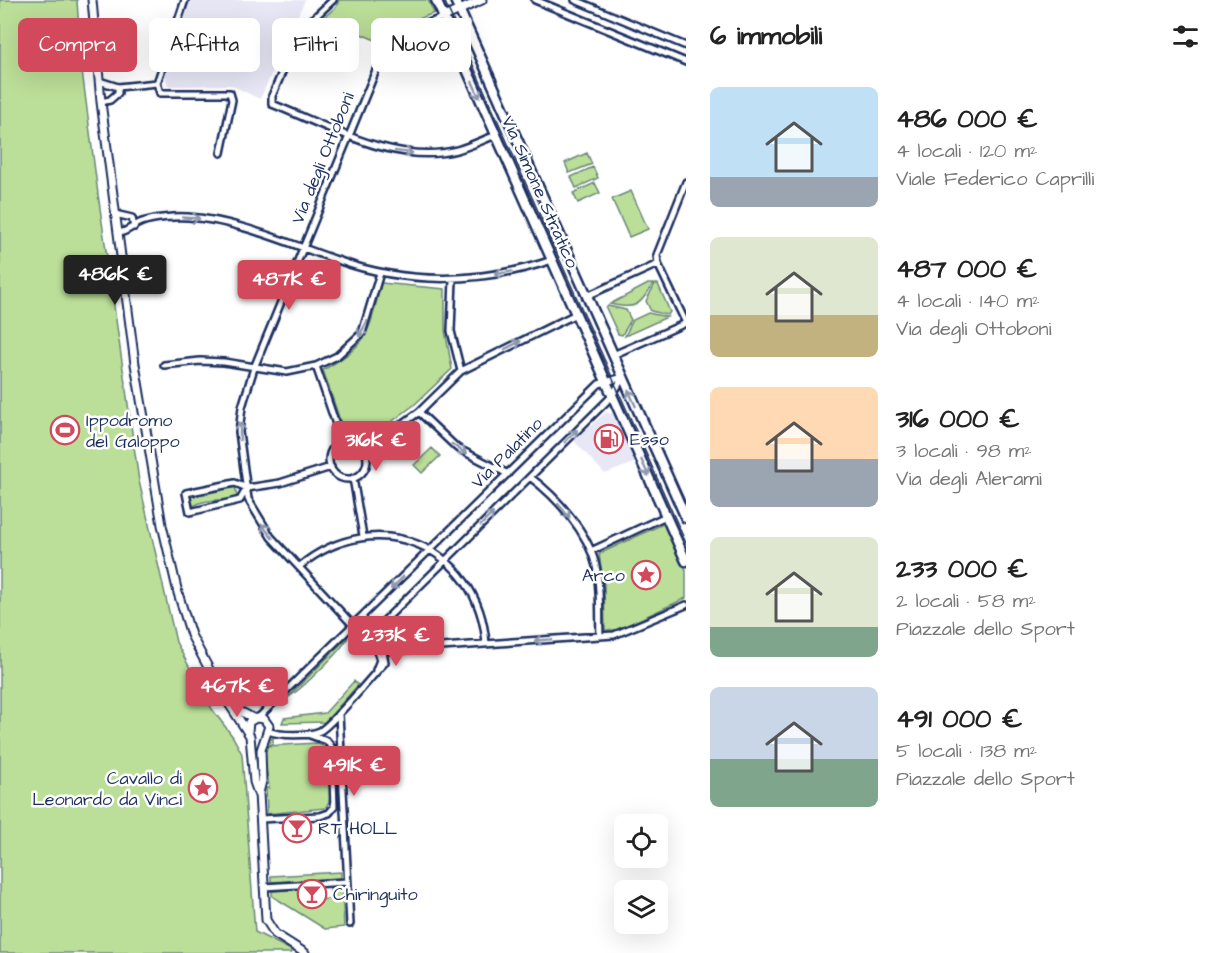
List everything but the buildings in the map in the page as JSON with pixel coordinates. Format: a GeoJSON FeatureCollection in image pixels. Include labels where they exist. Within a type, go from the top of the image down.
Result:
{"type":"FeatureCollection","features":[{"type":"Feature","properties":{"kind":"main road","name":"Via Simone Stratico"},"geometry":{"type":"LineString","coordinates":[[436,0],[686,561]]}},
{"type":"Feature","properties":{"kind":"main road","name":"Via Simone Stratico"},"geometry":{"type":"LineString","coordinates":[[455,0],[686,518]]}},
{"type":"Feature","properties":{"kind":"street"},"geometry":{"type":"LineString","coordinates":[[92,0],[101,102],[148,449],[175,582],[194,641],[226,700],[249,733],[256,739],[266,735],[321,730],[385,662],[385,651]]}},
{"type":"Feature","properties":{"kind":"street"},"geometry":{"type":"LineString","coordinates":[[185,0],[157,83],[160,93],[230,93],[232,100],[221,153]]}},
{"type":"Feature","properties":{"kind":"street"},"geometry":{"type":"LineString","coordinates":[[333,0],[297,37],[272,96],[272,104],[386,149],[424,154],[456,150],[496,135]]}},
{"type":"Feature","properties":{"kind":"street"},"geometry":{"type":"LineString","coordinates":[[444,17],[482,0]]}},
{"type":"Feature","properties":{"kind":"street"},"geometry":{"type":"LineString","coordinates":[[535,0],[686,62]]}},
{"type":"Feature","properties":{"kind":"street"},"geometry":{"type":"LineString","coordinates":[[575,0],[686,46]]}},
{"type":"Feature","properties":{"kind":"street","name":"Via degli Ottoboni"},"geometry":{"type":"LineString","coordinates":[[377,651],[261,522],[248,499],[239,432],[243,401],[254,368],[385,48],[394,37],[444,17]]}},
{"type":"Feature","properties":{"kind":"street"},"geometry":{"type":"LineString","coordinates":[[616,34],[622,20]]}},
{"type":"Feature","properties":{"kind":"street"},"geometry":{"type":"LineString","coordinates":[[99,81],[118,87],[157,83]]}},
{"type":"Feature","properties":{"kind":"street"},"geometry":{"type":"LineString","coordinates":[[101,102],[114,97],[118,93],[118,87]]}},
{"type":"Feature","properties":{"kind":"street"},"geometry":{"type":"LineString","coordinates":[[614,355],[686,323],[658,264],[658,252],[686,182]]}},
{"type":"Feature","properties":{"kind":"street"},"geometry":{"type":"LineString","coordinates":[[116,214],[132,218],[134,227]]}},
{"type":"Feature","properties":{"kind":"street"},"geometry":{"type":"LineString","coordinates":[[118,233],[146,221],[197,218],[303,246],[335,260],[380,273],[453,279],[506,273],[552,260]]}},
{"type":"Feature","properties":{"kind":"street"},"geometry":{"type":"LineString","coordinates":[[587,296],[658,264]]}},
{"type":"Feature","properties":{"kind":"street"},"geometry":{"type":"LineString","coordinates":[[164,365],[203,361],[287,372],[316,366],[337,356],[362,333],[380,273]]}},
{"type":"Feature","properties":{"kind":"street"},"geometry":{"type":"LineString","coordinates":[[453,279],[451,331],[461,371]]}},
{"type":"Feature","properties":{"kind":"street"},"geometry":{"type":"LineString","coordinates":[[365,451],[418,412],[461,371],[576,314]]}},
{"type":"Feature","properties":{"kind":"street"},"geometry":{"type":"LineString","coordinates":[[316,366],[342,442]]}},
{"type":"Feature","properties":{"kind":"street"},"geometry":{"type":"LineString","coordinates":[[605,380],[623,377]]}},
{"type":"Feature","properties":{"kind":"street","name":"Via Palatino"},"geometry":{"type":"LineString","coordinates":[[385,651],[378,627],[612,396],[623,377]]}},
{"type":"Feature","properties":{"kind":"street","name":"Via Palatino"},"geometry":{"type":"LineString","coordinates":[[256,718],[354,627],[605,380]]}},
{"type":"Feature","properties":{"kind":"street"},"geometry":{"type":"LineString","coordinates":[[418,412],[457,448],[508,474]]}},
{"type":"Feature","properties":{"kind":"street"},"geometry":{"type":"LineString","coordinates":[[342,442],[355,443],[365,451],[366,466],[353,478],[340,477],[331,467],[331,451],[342,442]]}},
{"type":"Feature","properties":{"kind":"street"},"geometry":{"type":"LineString","coordinates":[[247,488],[240,500],[190,512],[186,494],[236,483],[247,488],[280,483],[331,467]]}},
{"type":"Feature","properties":{"kind":"street"},"geometry":{"type":"LineString","coordinates":[[530,477],[560,506],[591,551],[599,594],[600,636]]}},
{"type":"Feature","properties":{"kind":"street"},"geometry":{"type":"LineString","coordinates":[[353,478],[363,536]]}},
{"type":"Feature","properties":{"kind":"street"},"geometry":{"type":"LineString","coordinates":[[591,551],[666,516]]}},
{"type":"Feature","properties":{"kind":"street"},"geometry":{"type":"LineString","coordinates":[[300,566],[328,548],[363,536],[401,538],[432,549],[446,560],[473,597],[481,616],[486,644]]}},
{"type":"Feature","properties":{"kind":"street"},"geometry":{"type":"LineString","coordinates":[[376,670],[380,660],[377,651],[620,634],[686,605]]}},
{"type":"Feature","properties":{"kind":"street"},"geometry":{"type":"LineString","coordinates":[[361,633],[365,626],[363,617]]}},
{"type":"Feature","properties":{"kind":"street"},"geometry":{"type":"LineString","coordinates":[[226,700],[236,710],[267,722],[259,796],[266,916],[269,927],[296,950],[305,953]]}},
{"type":"Feature","properties":{"kind":"street"},"geometry":{"type":"LineString","coordinates":[[340,710],[338,718],[350,924]]}},
{"type":"Feature","properties":{"kind":"street"},"geometry":{"type":"LineString","coordinates":[[256,718],[249,723],[249,733],[254,782],[259,796]]}},
{"type":"Feature","properties":{"kind":"street"},"geometry":{"type":"LineString","coordinates":[[260,819],[320,816],[334,807],[332,748],[322,739],[302,733]]}},
{"type":"Feature","properties":{"kind":"street"},"geometry":{"type":"LineString","coordinates":[[264,887],[347,882]]}},
{"type":"Feature","properties":{"kind":"shaded area"},"geometry":{"type":"Polygon","coordinates":[[[190,0],[305,0],[297,18],[272,18],[272,72],[260,99],[231,85],[168,86],[166,72],[260,72],[260,18],[184,18],[190,0]]]}},
{"type":"Feature","properties":{"kind":"shaded area"},"geometry":{"type":"Polygon","coordinates":[[[606,412],[613,414],[636,462],[605,474],[574,441],[606,412]]]}},
{"type":"Feature","properties":{"kind":"green space","name":"Ippodromo del Galoppo"},"geometry":{"type":"Polygon","coordinates":[[[0,0],[77,0],[78,18],[18,18],[18,72],[82,72],[139,481],[176,642],[212,709],[233,737],[242,754],[255,932],[291,950],[291,953],[0,953],[0,0]]]}},
{"type":"Feature","properties":{"kind":"green space"},"geometry":{"type":"Polygon","coordinates":[[[339,0],[428,0],[434,13],[421,18],[371,18],[371,38],[359,33],[359,18],[323,18],[336,7],[339,0]]]}},
{"type":"Feature","properties":{"kind":"green space"},"geometry":{"type":"Polygon","coordinates":[[[587,153],[592,164],[569,173],[565,163],[587,153]]]}},
{"type":"Feature","properties":{"kind":"green space"},"geometry":{"type":"Polygon","coordinates":[[[593,167],[598,178],[576,188],[571,177],[593,167]]]}},
{"type":"Feature","properties":{"kind":"green space"},"geometry":{"type":"Polygon","coordinates":[[[595,183],[600,193],[578,203],[573,193],[595,183]]]}},
{"type":"Feature","properties":{"kind":"green space"},"geometry":{"type":"Polygon","coordinates":[[[631,191],[648,229],[629,237],[612,199],[631,191]]]}},
{"type":"Feature","properties":{"kind":"green space"},"geometry":{"type":"Polygon","coordinates":[[[381,283],[445,289],[445,330],[452,369],[414,405],[366,441],[351,434],[345,435],[323,370],[350,352],[365,335],[370,325],[381,283]]]}},
{"type":"Feature","properties":{"kind":"green space"},"geometry":{"type":"Polygon","coordinates":[[[648,284],[653,284],[636,305],[610,304],[648,284]]]}},
{"type":"Feature","properties":{"kind":"green space"},"geometry":{"type":"Polygon","coordinates":[[[655,284],[658,284],[670,312],[668,315],[651,311],[646,301],[655,284]]]}},
{"type":"Feature","properties":{"kind":"green space"},"geometry":{"type":"Polygon","coordinates":[[[608,306],[626,310],[631,320],[622,335],[618,334],[606,308],[608,306]]]}},
{"type":"Feature","properties":{"kind":"green space"},"geometry":{"type":"Polygon","coordinates":[[[648,313],[667,317],[625,336],[633,320],[648,313]]]}},
{"type":"Feature","properties":{"kind":"green space"},"geometry":{"type":"Polygon","coordinates":[[[432,448],[440,456],[422,473],[414,465],[432,448]]]}},
{"type":"Feature","properties":{"kind":"green space"},"geometry":{"type":"Polygon","coordinates":[[[235,486],[237,498],[208,501],[192,507],[189,494],[235,486]]]}},
{"type":"Feature","properties":{"kind":"green space"},"geometry":{"type":"Polygon","coordinates":[[[665,523],[686,570],[686,598],[617,630],[605,630],[604,585],[599,554],[665,523]]]}},
{"type":"Feature","properties":{"kind":"green space"},"geometry":{"type":"Polygon","coordinates":[[[348,637],[321,669],[287,698],[348,637]]]}},
{"type":"Feature","properties":{"kind":"green space"},"geometry":{"type":"Polygon","coordinates":[[[354,681],[358,685],[325,722],[282,723],[284,718],[325,713],[354,681]]]}},
{"type":"Feature","properties":{"kind":"green space"},"geometry":{"type":"Polygon","coordinates":[[[287,698],[288,704],[280,705],[287,698]]]}},
{"type":"Feature","properties":{"kind":"green space"},"geometry":{"type":"Polygon","coordinates":[[[273,738],[273,743],[267,746],[316,743],[325,747],[330,760],[332,787],[325,808],[267,814],[266,788],[269,788],[265,753],[268,740],[273,738]]]}},
{"type":"Feature","properties":{"kind":"green space"},"geometry":{"type":"Polygon","coordinates":[[[341,872],[341,878],[271,882],[271,876],[341,872]]]}},
{"type":"Feature","properties":{"kind":"green space"},"geometry":{"type":"Polygon","coordinates":[[[330,887],[342,888],[344,927],[325,929],[272,896],[272,891],[310,889],[311,900],[330,899],[330,887]]]}},
{"type":"Feature","properties":{"kind":"tram line"},"geometry":{"type":"LineString","coordinates":[[444,0],[686,543]]}},
{"type":"Feature","properties":{"kind":"place","name":"Ippodromo del Galoppo"},"geometry":{"type":"Point","coordinates":[65,430]}},
{"type":"Feature","properties":{"kind":"place","name":"Esso"},"geometry":{"type":"Point","coordinates":[609,439]}},
{"type":"Feature","properties":{"kind":"place","name":"Arco"},"geometry":{"type":"Point","coordinates":[646,575]}},
{"type":"Feature","properties":{"kind":"place","name":"Cavallo di Leonardo da Vinci"},"geometry":{"type":"Point","coordinates":[203,788]}},
{"type":"Feature","properties":{"kind":"place","name":"RT HOLL"},"geometry":{"type":"Point","coordinates":[297,828]}},
{"type":"Feature","properties":{"kind":"place","name":"Chiringuito"},"geometry":{"type":"Point","coordinates":[312,894]}}]}
